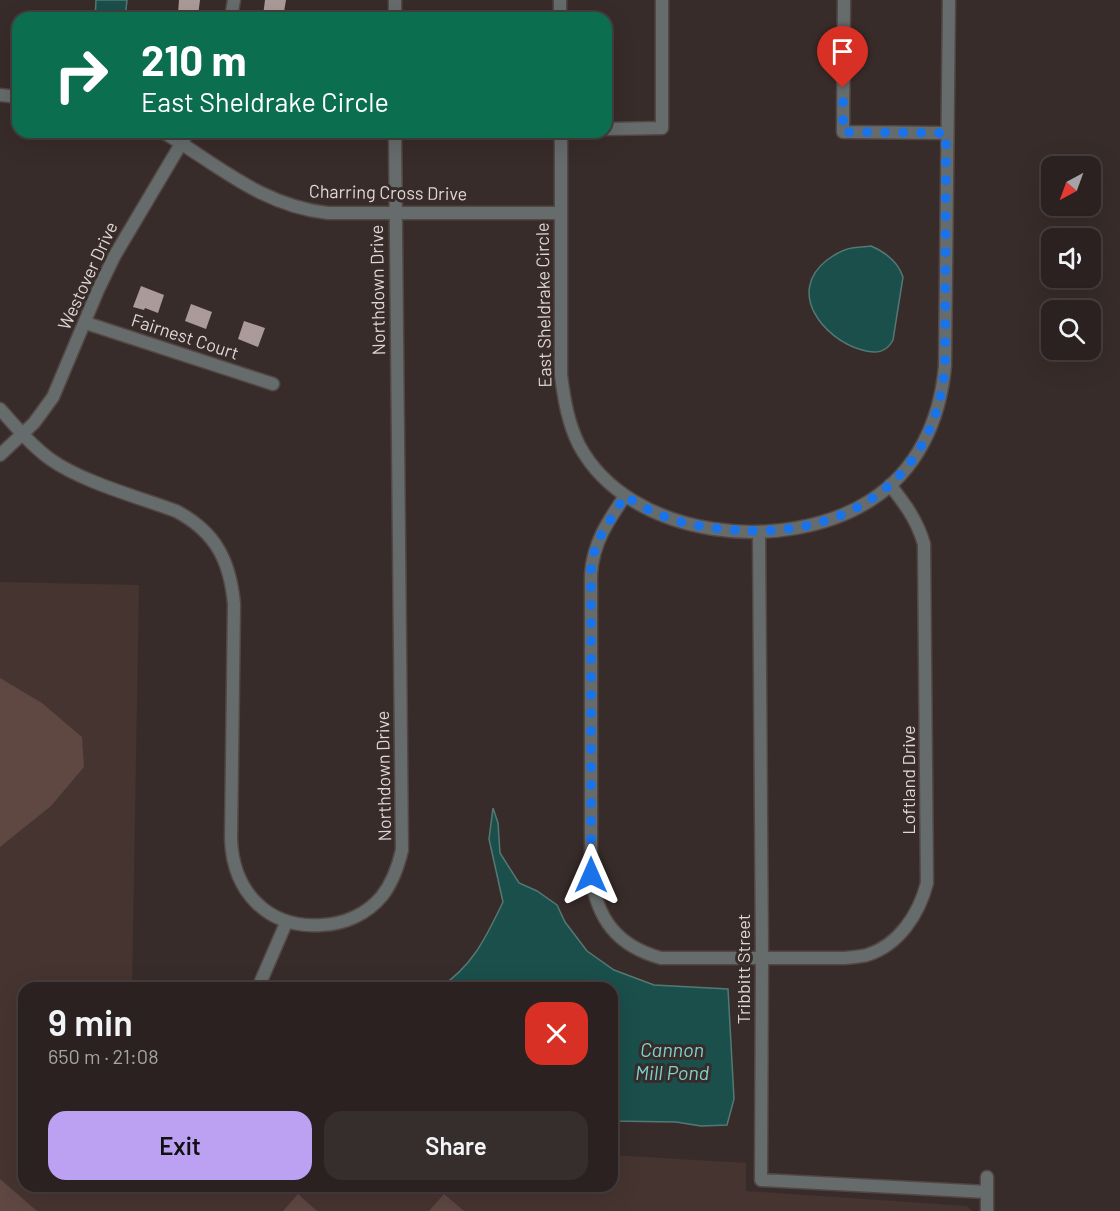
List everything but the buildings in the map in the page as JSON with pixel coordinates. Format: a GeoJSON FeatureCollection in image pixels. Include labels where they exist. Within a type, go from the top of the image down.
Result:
{"type":"FeatureCollection","features":[{"type":"Feature","properties":{"kind":"street"},"geometry":{"type":"LineString","coordinates":[[612,129],[662,128],[662,0]]}},
{"type":"Feature","properties":{"kind":"street"},"geometry":{"type":"LineString","coordinates":[[844,0],[843,132],[946,133]]}},
{"type":"Feature","properties":{"kind":"street","name":"East Sheldrake Circle"},"geometry":{"type":"LineString","coordinates":[[561,138],[561,375],[564,402],[579,445],[592,464],[625,496],[646,509],[682,522],[759,532],[809,525],[842,515],[872,500],[904,471],[926,439],[935,419],[943,385],[949,0]]}},
{"type":"Feature","properties":{"kind":"street","name":"Charring Cross Drive"},"geometry":{"type":"LineString","coordinates":[[172,138],[252,189],[306,211],[328,213],[561,213]]}},
{"type":"Feature","properties":{"kind":"street","name":"Westover Drive"},"geometry":{"type":"LineString","coordinates":[[0,455],[23,435],[53,397],[115,255],[184,138]]}},
{"type":"Feature","properties":{"kind":"street","name":"Northdown Drive"},"geometry":{"type":"LineString","coordinates":[[0,410],[38,450],[67,469],[189,518],[202,528],[222,554],[229,568],[234,604],[231,840],[234,864],[245,891],[256,903],[286,923],[331,925],[353,918],[368,908],[382,895],[396,873],[402,850],[395,138]]}},
{"type":"Feature","properties":{"kind":"street","name":"Fairnest Court"},"geometry":{"type":"LineString","coordinates":[[86,323],[273,384]]}},
{"type":"Feature","properties":{"kind":"street","name":"Loftland Drive"},"geometry":{"type":"LineString","coordinates":[[625,496],[598,540],[591,562],[591,875],[599,909],[608,925],[620,939],[648,954],[678,959],[844,958],[865,956],[892,942],[915,915],[927,883],[926,562],[919,527],[911,511],[890,485]]}},
{"type":"Feature","properties":{"kind":"street","name":"Tribbitt Street"},"geometry":{"type":"LineString","coordinates":[[759,532],[761,1180],[987,1192]]}},
{"type":"Feature","properties":{"kind":"street"},"geometry":{"type":"LineString","coordinates":[[261,982],[286,923]]}},
{"type":"Feature","properties":{"kind":"street"},"geometry":{"type":"LineString","coordinates":[[987,1177],[987,1211]]}},
{"type":"Feature","properties":{"kind":"shaded area"},"geometry":{"type":"Polygon","coordinates":[[[0,582],[139,585],[132,982],[18,982],[18,1192],[618,1192],[618,1155],[746,1163],[746,1191],[967,1206],[972,1211],[0,1211],[0,582]]]}},
{"type":"Feature","properties":{"kind":"shaded area"},"geometry":{"type":"Polygon","coordinates":[[[0,678],[42,703],[82,737],[84,767],[51,806],[0,847],[0,678]]]}},
{"type":"Feature","properties":{"kind":"shaded area"},"geometry":{"type":"Polygon","coordinates":[[[0,1179],[37,1211],[0,1211],[0,1179]]]}},
{"type":"Feature","properties":{"kind":"shaded area"},"geometry":{"type":"Polygon","coordinates":[[[298,1194],[317,1211],[283,1211],[298,1194]]]}},
{"type":"Feature","properties":{"kind":"shaded area"},"geometry":{"type":"Polygon","coordinates":[[[444,1194],[464,1211],[429,1211],[444,1194]]]}},
{"type":"Feature","properties":{"kind":"water"},"geometry":{"type":"Polygon","coordinates":[[[96,0],[127,0],[126,12],[95,12],[96,0]]]}},
{"type":"Feature","properties":{"kind":"water"},"geometry":{"type":"Polygon","coordinates":[[[871,246],[890,258],[903,277],[893,340],[887,348],[876,352],[862,350],[834,336],[814,313],[810,300],[810,286],[815,273],[827,260],[845,250],[871,246]]]}},
{"type":"Feature","properties":{"kind":"water","name":"Cannon Mill Pond"},"geometry":{"type":"Polygon","coordinates":[[[493,808],[498,823],[500,853],[519,883],[537,891],[557,905],[565,922],[587,951],[614,970],[654,985],[728,989],[734,1099],[727,1125],[701,1126],[676,1122],[618,1121],[618,982],[447,982],[461,970],[477,950],[503,902],[489,839],[493,808]]]}},
{"type":"Feature","properties":{"kind":"route"},"geometry":{"type":"LineString","coordinates":[[591,875],[591,562],[605,526],[625,496],[646,509],[666,517],[707,527],[759,532],[809,525],[842,515],[872,500],[890,485],[916,456],[935,419],[945,366],[946,133],[843,132],[843,88]]}}]}
